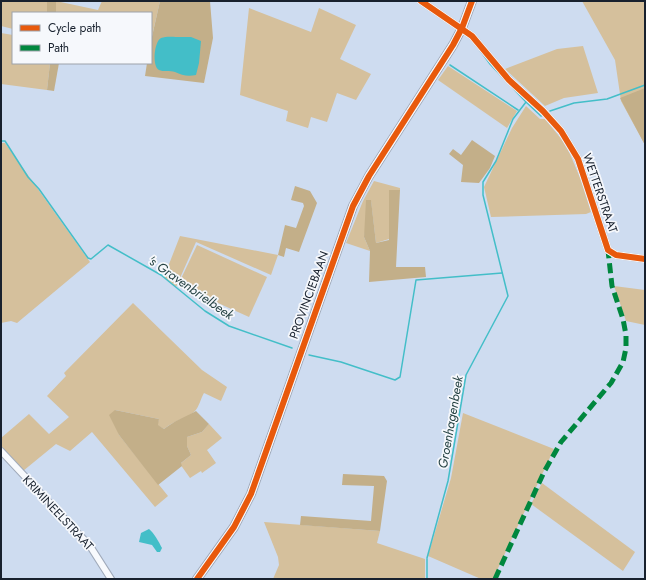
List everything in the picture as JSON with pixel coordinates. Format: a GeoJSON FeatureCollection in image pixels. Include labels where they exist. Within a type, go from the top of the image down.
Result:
{"type":"FeatureCollection","features":[{"type":"Feature","properties":{"kind":"main road","name":"PROVINCIEBAAN"},"geometry":{"type":"LineString","coordinates":[[197,579],[234,526],[251,494],[343,233],[361,190],[462,28],[472,1]]}},
{"type":"Feature","properties":{"kind":"street"},"geometry":{"type":"LineString","coordinates":[[421,1],[462,28]]}},
{"type":"Feature","properties":{"kind":"street","name":"WETTERSTRAAT"},"geometry":{"type":"LineString","coordinates":[[462,28],[472,36],[509,80],[549,117],[571,144],[587,185],[608,250],[616,255],[645,259]]}},
{"type":"Feature","properties":{"kind":"street","name":"KRIMINEELSTRAAT"},"geometry":{"type":"LineString","coordinates":[[1,451],[90,546],[110,579]]}},
{"type":"Feature","properties":{"kind":"shaded area"},"geometry":{"type":"Polygon","coordinates":[[[1,1],[50,1],[47,2],[47,12],[12,12],[12,29],[1,26],[1,1]]]}},
{"type":"Feature","properties":{"kind":"shaded area"},"geometry":{"type":"Polygon","coordinates":[[[47,1],[56,1],[56,12],[47,12],[47,1]]]}},
{"type":"Feature","properties":{"kind":"shaded area"},"geometry":{"type":"Polygon","coordinates":[[[56,1],[98,10],[102,1],[160,1],[152,36],[152,12],[56,12],[56,1]]]}},
{"type":"Feature","properties":{"kind":"shaded area"},"geometry":{"type":"Polygon","coordinates":[[[160,1],[210,1],[213,38],[204,83],[145,76],[147,64],[152,64],[152,37],[160,1]]]}},
{"type":"Feature","properties":{"kind":"shaded area"},"geometry":{"type":"Polygon","coordinates":[[[582,1],[645,1],[645,145],[621,101],[615,60],[582,1]]]}},
{"type":"Feature","properties":{"kind":"shaded area"},"geometry":{"type":"Polygon","coordinates":[[[249,8],[311,32],[319,8],[356,25],[340,59],[371,74],[356,100],[337,93],[327,122],[311,117],[308,128],[286,121],[288,111],[240,95],[249,8]]]}},
{"type":"Feature","properties":{"kind":"shaded area"},"geometry":{"type":"Polygon","coordinates":[[[1,33],[12,35],[12,64],[50,64],[47,90],[1,84],[1,33]]]}},
{"type":"Feature","properties":{"kind":"shaded area"},"geometry":{"type":"Polygon","coordinates":[[[583,46],[598,93],[564,98],[545,106],[505,69],[557,49],[583,46]]]}},
{"type":"Feature","properties":{"kind":"shaded area"},"geometry":{"type":"Polygon","coordinates":[[[50,64],[59,64],[54,91],[47,90],[50,64]]]}},
{"type":"Feature","properties":{"kind":"shaded area"},"geometry":{"type":"Polygon","coordinates":[[[448,66],[517,111],[507,128],[438,80],[448,66]]]}},
{"type":"Feature","properties":{"kind":"shaded area"},"geometry":{"type":"Polygon","coordinates":[[[645,88],[645,145],[620,98],[645,88]]]}},
{"type":"Feature","properties":{"kind":"shaded area"},"geometry":{"type":"Polygon","coordinates":[[[526,106],[540,119],[545,119],[563,141],[581,180],[591,212],[586,214],[491,217],[484,187],[512,128],[526,106]]]}},
{"type":"Feature","properties":{"kind":"shaded area"},"geometry":{"type":"Polygon","coordinates":[[[472,140],[495,156],[490,168],[479,183],[461,182],[463,165],[449,154],[453,149],[461,155],[472,140]]]}},
{"type":"Feature","properties":{"kind":"shaded area"},"geometry":{"type":"Polygon","coordinates":[[[1,143],[5,143],[90,262],[17,323],[11,321],[1,323],[1,143]]]}},
{"type":"Feature","properties":{"kind":"shaded area"},"geometry":{"type":"Polygon","coordinates":[[[374,181],[400,188],[400,190],[389,190],[389,239],[376,243],[371,201],[364,237],[370,251],[346,243],[363,201],[374,181]]]}},
{"type":"Feature","properties":{"kind":"shaded area"},"geometry":{"type":"Polygon","coordinates":[[[295,186],[310,191],[317,203],[299,252],[286,248],[284,257],[278,255],[285,225],[296,228],[304,206],[303,203],[291,200],[295,186]]]}},
{"type":"Feature","properties":{"kind":"shaded area"},"geometry":{"type":"Polygon","coordinates":[[[389,190],[400,190],[396,267],[425,267],[426,277],[369,282],[370,251],[364,237],[366,200],[371,200],[376,243],[389,240],[389,190]]]}},
{"type":"Feature","properties":{"kind":"shaded area"},"geometry":{"type":"Polygon","coordinates":[[[180,236],[278,255],[271,275],[196,242],[176,287],[164,277],[180,236]]]}},
{"type":"Feature","properties":{"kind":"shaded area"},"geometry":{"type":"Polygon","coordinates":[[[197,245],[267,277],[249,317],[178,285],[197,245]]]}},
{"type":"Feature","properties":{"kind":"shaded area"},"geometry":{"type":"Polygon","coordinates":[[[614,286],[645,290],[645,325],[626,321],[614,286]]]}},
{"type":"Feature","properties":{"kind":"shaded area"},"geometry":{"type":"Polygon","coordinates":[[[133,303],[202,370],[227,387],[221,401],[204,393],[195,411],[189,416],[172,423],[164,429],[157,425],[159,419],[115,410],[119,435],[168,496],[155,507],[92,432],[70,451],[56,444],[23,471],[1,446],[1,438],[29,414],[49,434],[69,417],[47,396],[66,376],[64,373],[133,303]]]}},
{"type":"Feature","properties":{"kind":"shaded area"},"geometry":{"type":"Polygon","coordinates":[[[115,410],[159,419],[158,425],[164,429],[196,411],[209,424],[202,432],[187,437],[187,446],[191,455],[181,463],[182,466],[158,485],[119,435],[109,415],[115,410]]]}},
{"type":"Feature","properties":{"kind":"shaded area"},"geometry":{"type":"Polygon","coordinates":[[[463,413],[554,449],[493,579],[481,579],[428,556],[451,478],[463,413]]]}},
{"type":"Feature","properties":{"kind":"shaded area"},"geometry":{"type":"Polygon","coordinates":[[[209,424],[222,438],[207,450],[216,463],[202,473],[201,471],[190,478],[180,464],[191,455],[187,446],[187,437],[202,432],[209,424]]]}},
{"type":"Feature","properties":{"kind":"shaded area"},"geometry":{"type":"Polygon","coordinates":[[[343,474],[384,476],[387,481],[380,531],[300,525],[301,516],[371,521],[374,486],[342,485],[343,474]]]}},
{"type":"Feature","properties":{"kind":"shaded area"},"geometry":{"type":"Polygon","coordinates":[[[542,483],[635,552],[623,571],[531,504],[542,483]]]}},
{"type":"Feature","properties":{"kind":"shaded area"},"geometry":{"type":"Polygon","coordinates":[[[264,522],[380,531],[377,543],[425,559],[425,579],[273,579],[279,565],[278,557],[264,522]]]}},
{"type":"Feature","properties":{"kind":"water"},"geometry":{"type":"Polygon","coordinates":[[[191,37],[201,41],[199,63],[196,75],[190,76],[173,71],[161,71],[157,68],[155,64],[155,49],[161,38],[191,37]]]}},
{"type":"Feature","properties":{"kind":"water"},"geometry":{"type":"Polygon","coordinates":[[[149,529],[155,535],[162,548],[160,552],[157,552],[152,545],[139,542],[141,533],[149,529]]]}},
{"type":"Feature","properties":{"kind":"waterway"},"geometry":{"type":"LineString","coordinates":[[474,42],[490,64],[526,102]]}},
{"type":"Feature","properties":{"kind":"waterway"},"geometry":{"type":"LineString","coordinates":[[450,65],[518,110]]}},
{"type":"Feature","properties":{"kind":"waterway"},"geometry":{"type":"LineString","coordinates":[[508,74],[515,82]]}},
{"type":"Feature","properties":{"kind":"waterway","name":"'s Gravenbrielbeek"},"geometry":{"type":"LineString","coordinates":[[550,111],[574,103],[607,99],[645,85]]}},
{"type":"Feature","properties":{"kind":"waterway","name":"Groenhagenbeek"},"geometry":{"type":"LineString","coordinates":[[427,558],[448,481],[466,375],[508,296],[483,195],[483,182],[496,161],[513,119],[526,102],[541,116],[543,115]]}},
{"type":"Feature","properties":{"kind":"waterway","name":"'s Gravenbrielbeek"},"geometry":{"type":"LineString","coordinates":[[1,141],[5,141],[28,177],[39,189],[88,258],[91,259],[108,245],[161,275],[205,311],[229,326],[292,348]]}},
{"type":"Feature","properties":{"kind":"waterway"},"geometry":{"type":"LineString","coordinates":[[574,157],[578,167]]}},
{"type":"Feature","properties":{"kind":"waterway","name":"'s Gravenbrielbeek"},"geometry":{"type":"LineString","coordinates":[[309,355],[341,362],[395,380],[400,377],[416,280],[502,273]]}},
{"type":"Feature","properties":{"kind":"waterway","name":"Groenhagenbeek"},"geometry":{"type":"LineString","coordinates":[[427,559],[427,579]]}},
{"type":"Feature","properties":{"kind":"marked path"},"geometry":{"type":"LineString","coordinates":[[495,579],[544,472],[561,442],[611,383],[623,362],[626,348],[626,335],[623,319],[612,286],[608,250]]}},
{"type":"Feature","properties":{"kind":"cycle path"},"geometry":{"type":"LineString","coordinates":[[421,1],[472,36],[509,80],[543,111],[561,131],[578,159],[608,250],[616,255],[645,259]]}},
{"type":"Feature","properties":{"kind":"cycle path"},"geometry":{"type":"LineString","coordinates":[[197,579],[234,527],[251,494],[353,206],[369,176],[453,45],[462,28],[472,1]]}}]}
